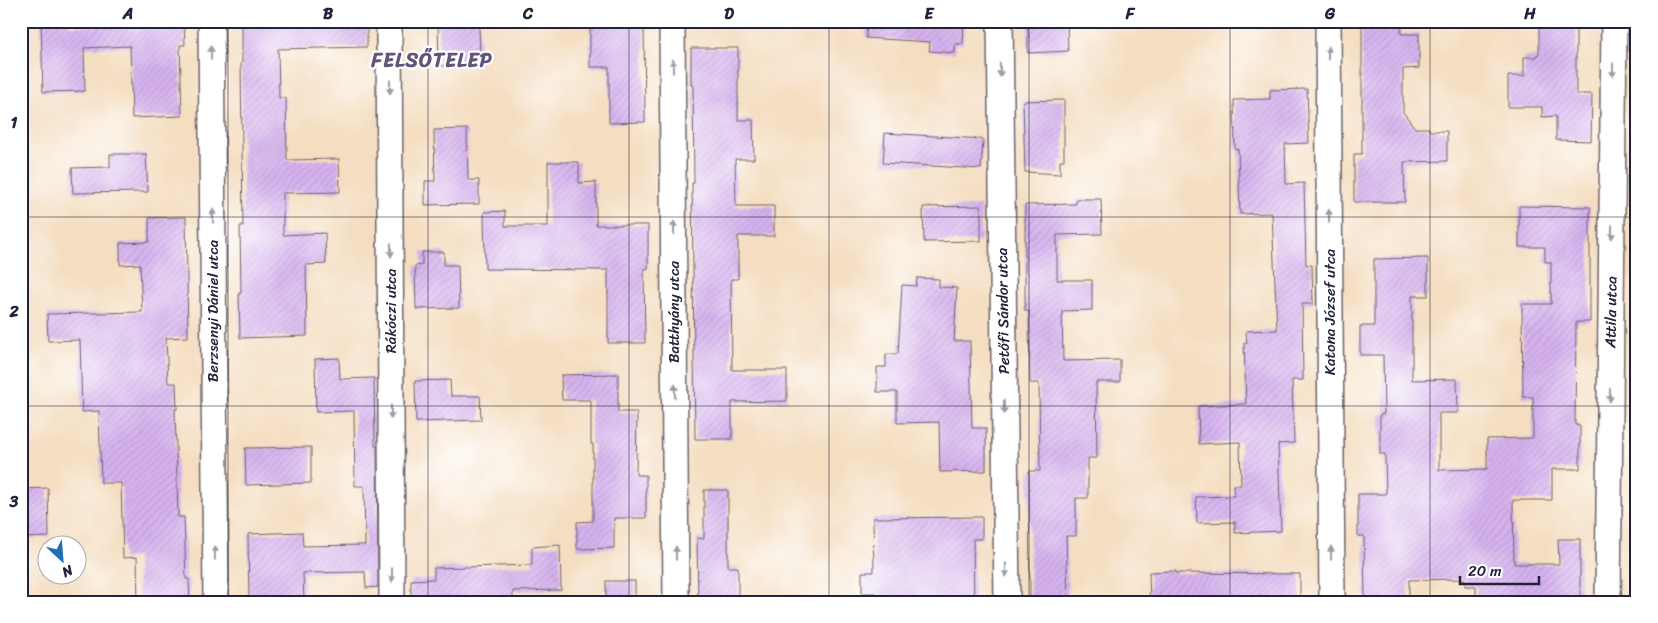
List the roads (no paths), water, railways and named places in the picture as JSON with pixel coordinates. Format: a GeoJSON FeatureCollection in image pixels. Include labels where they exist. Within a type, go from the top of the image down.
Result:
{"type":"FeatureCollection","features":[{"type":"Feature","properties":{"kind":"street","name":"Berzsenyi Dániel utca"},"geometry":{"type":"LineString","coordinates":[[211,21],[216,602]]}},
{"type":"Feature","properties":{"kind":"street","name":"Rákóczi utca"},"geometry":{"type":"LineString","coordinates":[[389,21],[392,602]]}},
{"type":"Feature","properties":{"kind":"street","name":"Batthyány utca"},"geometry":{"type":"LineString","coordinates":[[672,21],[676,602]]}},
{"type":"Feature","properties":{"kind":"street","name":"Petőfi Sándor utca"},"geometry":{"type":"LineString","coordinates":[[1000,21],[1007,602]]}},
{"type":"Feature","properties":{"kind":"street","name":"Katona József utca"},"geometry":{"type":"LineString","coordinates":[[1328,21],[1332,602]]}},
{"type":"Feature","properties":{"kind":"street","name":"Attila utca"},"geometry":{"type":"LineString","coordinates":[[1608,602],[1614,21]]}},
{"type":"Feature","properties":{"kind":"district","name":"FELSŐTELEP"},"geometry":{"type":"Point","coordinates":[432,60]}}]}
